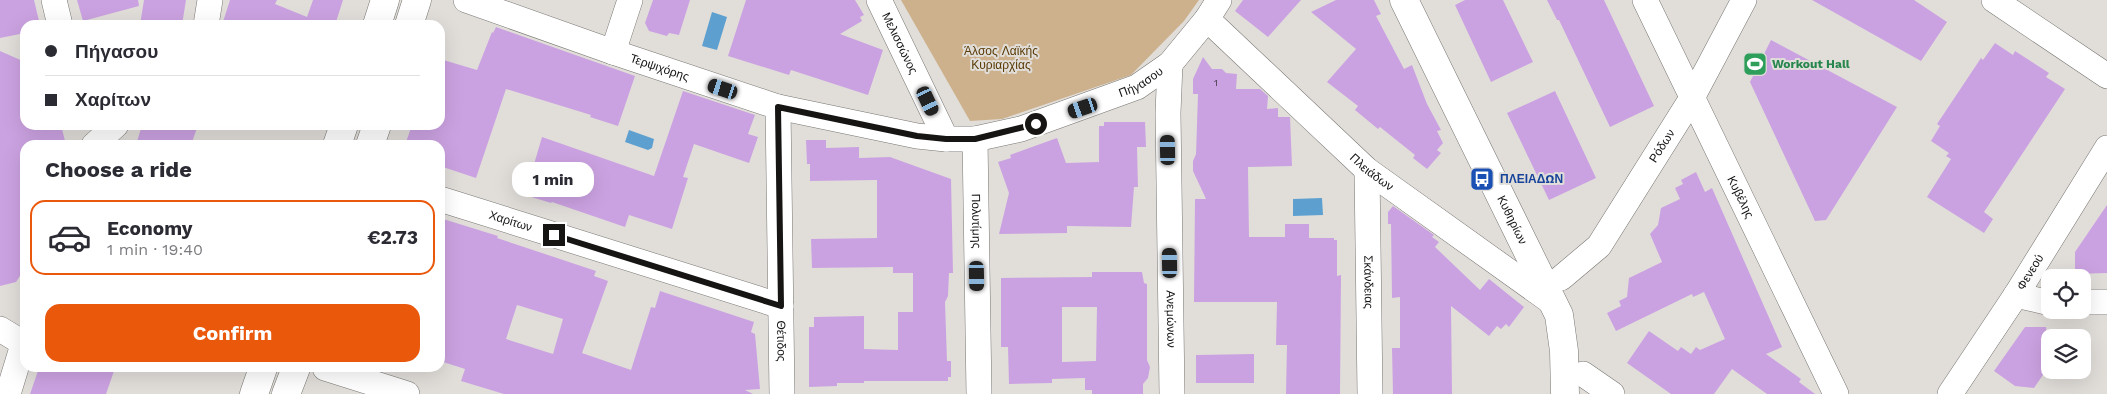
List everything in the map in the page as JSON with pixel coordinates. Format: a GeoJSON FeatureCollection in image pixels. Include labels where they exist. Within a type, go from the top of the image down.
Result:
{"type":"FeatureCollection","features":[{"type":"Feature","properties":{"kind":"street"},"geometry":{"type":"LineString","coordinates":[[54,0],[59,20]]}},
{"type":"Feature","properties":{"kind":"street"},"geometry":{"type":"LineString","coordinates":[[207,20],[210,0]]}},
{"type":"Feature","properties":{"kind":"street"},"geometry":{"type":"LineString","coordinates":[[379,20],[385,0]]}},
{"type":"Feature","properties":{"kind":"street"},"geometry":{"type":"LineString","coordinates":[[411,20],[417,0]]}},
{"type":"Feature","properties":{"kind":"street","name":"Τερψιχόρης"},"geometry":{"type":"LineString","coordinates":[[466,0],[613,52],[778,107],[917,136],[975,139]]}},
{"type":"Feature","properties":{"kind":"street"},"geometry":{"type":"LineString","coordinates":[[613,52],[630,0]]}},
{"type":"Feature","properties":{"kind":"street","name":"Μελισσώνος"},"geometry":{"type":"LineString","coordinates":[[879,0],[946,139]]}},
{"type":"Feature","properties":{"kind":"street","name":"Κυθηρίων"},"geometry":{"type":"LineString","coordinates":[[1404,0],[1557,290]]}},
{"type":"Feature","properties":{"kind":"street","name":"Κυθηρίων"},"geometry":{"type":"LineString","coordinates":[[1425,0],[1557,290],[1564,350],[1577,387]]}},
{"type":"Feature","properties":{"kind":"street","name":"Κυβέλης"},"geometry":{"type":"LineString","coordinates":[[1645,0],[1836,394]]}},
{"type":"Feature","properties":{"kind":"street","name":"Ρόδων"},"geometry":{"type":"LineString","coordinates":[[1557,290],[1599,246],[1692,98],[1744,0]]}},
{"type":"Feature","properties":{"kind":"street"},"geometry":{"type":"LineString","coordinates":[[1994,0],[2107,76]]}},
{"type":"Feature","properties":{"kind":"street","name":"Πλειάδων"},"geometry":{"type":"LineString","coordinates":[[1213,10],[1366,170],[1557,290]]}},
{"type":"Feature","properties":{"kind":"street","name":"Πήγασου"},"geometry":{"type":"LineString","coordinates":[[975,139],[1021,129],[1137,87],[1170,64],[1213,10]]}},
{"type":"Feature","properties":{"kind":"street","name":"Ανεμώνων"},"geometry":{"type":"LineString","coordinates":[[1170,64],[1168,113],[1172,394]]}},
{"type":"Feature","properties":{"kind":"street","name":"Θέτιδος"},"geometry":{"type":"LineString","coordinates":[[778,107],[782,394]]}},
{"type":"Feature","properties":{"kind":"street"},"geometry":{"type":"LineString","coordinates":[[92,137],[106,130]]}},
{"type":"Feature","properties":{"kind":"street","name":"Πολυτίμης"},"geometry":{"type":"LineString","coordinates":[[975,139],[979,394]]}},
{"type":"Feature","properties":{"kind":"street","name":"Φενεού"},"geometry":{"type":"LineString","coordinates":[[1950,394],[2016,295],[2107,148]]}},
{"type":"Feature","properties":{"kind":"street","name":"Σκάνδειας"},"geometry":{"type":"LineString","coordinates":[[1366,170],[1370,394]]}},
{"type":"Feature","properties":{"kind":"street","name":"Χαρίτων"},"geometry":{"type":"LineString","coordinates":[[445,201],[781,306]]}},
{"type":"Feature","properties":{"kind":"street"},"geometry":{"type":"LineString","coordinates":[[2016,295],[2041,300]]}},
{"type":"Feature","properties":{"kind":"street"},"geometry":{"type":"LineString","coordinates":[[2091,302],[2107,302]]}},
{"type":"Feature","properties":{"kind":"street"},"geometry":{"type":"LineString","coordinates":[[0,329],[20,339]]}},
{"type":"Feature","properties":{"kind":"street"},"geometry":{"type":"LineString","coordinates":[[8,394],[20,354]]}},
{"type":"Feature","properties":{"kind":"street"},"geometry":{"type":"LineString","coordinates":[[254,394],[262,372]]}},
{"type":"Feature","properties":{"kind":"street"},"geometry":{"type":"LineString","coordinates":[[286,394],[294,372]]}},
{"type":"Feature","properties":{"kind":"street"},"geometry":{"type":"LineString","coordinates":[[338,372],[407,394]]}},
{"type":"Feature","properties":{"kind":"street"},"geometry":{"type":"LineString","coordinates":[[1577,387],[1612,394]]}},
{"type":"Feature","properties":{"kind":"green space","name":"Άλσος Λαϊκής Κυριαρχίας"},"geometry":{"type":"Polygon","coordinates":[[[901,0],[1199,0],[1184,21],[1131,75],[1002,119],[970,121],[901,0]]]}},
{"type":"Feature","properties":{"kind":"water"},"geometry":{"type":"Polygon","coordinates":[[[712,12],[727,17],[717,50],[702,46],[712,12]]]}},
{"type":"Feature","properties":{"kind":"water"},"geometry":{"type":"Polygon","coordinates":[[[629,130],[654,139],[652,148],[648,150],[625,142],[629,130]]]}},
{"type":"Feature","properties":{"kind":"water"},"geometry":{"type":"Polygon","coordinates":[[[1322,198],[1323,215],[1293,216],[1293,199],[1322,198]]]}},
{"type":"Feature","properties":{"kind":"building"},"geometry":{"type":"Polygon","coordinates":[[[0,0],[34,0],[39,20],[20,20],[20,34],[0,38],[0,0]]]}},
{"type":"Feature","properties":{"kind":"building"},"geometry":{"type":"Polygon","coordinates":[[[77,0],[138,0],[139,6],[83,20],[77,0]]]}},
{"type":"Feature","properties":{"kind":"building"},"geometry":{"type":"Polygon","coordinates":[[[144,0],[186,0],[183,20],[141,20],[144,0]]]}},
{"type":"Feature","properties":{"kind":"building"},"geometry":{"type":"Polygon","coordinates":[[[230,0],[277,0],[275,4],[307,17],[313,0],[343,0],[337,20],[224,20],[230,0]]]}},
{"type":"Feature","properties":{"kind":"building"},"geometry":{"type":"Polygon","coordinates":[[[653,0],[690,0],[679,35],[669,33],[667,36],[649,31],[645,23],[653,0]]]}},
{"type":"Feature","properties":{"kind":"building"},"geometry":{"type":"Polygon","coordinates":[[[746,0],[855,0],[864,15],[860,17],[862,21],[840,34],[883,50],[868,95],[791,70],[789,75],[728,56],[746,0]]]}},
{"type":"Feature","properties":{"kind":"building"},"geometry":{"type":"Polygon","coordinates":[[[1243,0],[1301,0],[1268,37],[1235,11],[1243,0]]]}},
{"type":"Feature","properties":{"kind":"building"},"geometry":{"type":"Polygon","coordinates":[[[1336,0],[1374,0],[1381,14],[1376,16],[1404,69],[1412,65],[1427,104],[1441,130],[1437,131],[1443,143],[1437,150],[1441,153],[1427,169],[1413,158],[1415,155],[1355,110],[1358,106],[1327,82],[1356,49],[1311,12],[1336,0]]]}},
{"type":"Feature","properties":{"kind":"building"},"geometry":{"type":"Polygon","coordinates":[[[1465,0],[1503,0],[1533,62],[1491,82],[1455,5],[1465,0]]]}},
{"type":"Feature","properties":{"kind":"building"},"geometry":{"type":"Polygon","coordinates":[[[1547,0],[1604,0],[1654,106],[1610,127],[1559,20],[1557,20],[1547,0]]]}},
{"type":"Feature","properties":{"kind":"building"},"geometry":{"type":"Polygon","coordinates":[[[1812,0],[1914,0],[1947,22],[1921,61],[1812,0]]]}},
{"type":"Feature","properties":{"kind":"building"},"geometry":{"type":"Polygon","coordinates":[[[496,27],[635,76],[618,126],[590,117],[591,115],[506,89],[476,178],[445,168],[445,140],[407,140],[410,130],[445,130],[445,60],[477,70],[496,27]]]}},
{"type":"Feature","properties":{"kind":"building"},"geometry":{"type":"Polygon","coordinates":[[[1771,40],[1897,107],[1826,220],[1815,221],[1750,82],[1771,40]]]}},
{"type":"Feature","properties":{"kind":"building"},"geometry":{"type":"Polygon","coordinates":[[[1995,43],[2013,55],[2015,51],[2049,73],[2046,77],[2065,89],[1984,212],[1993,219],[1984,233],[1927,197],[1951,159],[1946,156],[1949,153],[1931,141],[1940,126],[1937,124],[1981,58],[1983,60],[1995,43]]]}},
{"type":"Feature","properties":{"kind":"building"},"geometry":{"type":"Polygon","coordinates":[[[0,51],[20,60],[20,130],[62,130],[65,140],[20,140],[20,276],[16,282],[0,286],[0,51]]]}},
{"type":"Feature","properties":{"kind":"building"},"geometry":{"type":"Polygon","coordinates":[[[1203,57],[1212,69],[1222,69],[1226,73],[1237,74],[1236,89],[1260,89],[1268,96],[1267,109],[1278,108],[1278,117],[1290,117],[1292,166],[1248,167],[1249,237],[1285,237],[1285,224],[1309,224],[1309,238],[1334,238],[1334,240],[1337,240],[1337,276],[1341,275],[1340,394],[1286,394],[1287,345],[1276,345],[1277,302],[1194,302],[1195,199],[1206,199],[1193,171],[1193,161],[1196,154],[1198,94],[1193,94],[1193,79],[1203,57]]]}},
{"type":"Feature","properties":{"kind":"building"},"geometry":{"type":"Polygon","coordinates":[[[683,91],[755,115],[748,134],[758,137],[749,163],[694,144],[683,177],[688,178],[672,229],[629,215],[625,227],[552,202],[525,195],[542,137],[654,176],[683,91]]]}},
{"type":"Feature","properties":{"kind":"building"},"geometry":{"type":"Polygon","coordinates":[[[1555,91],[1596,178],[1549,200],[1507,113],[1555,91]]]}},
{"type":"Feature","properties":{"kind":"building"},"geometry":{"type":"Polygon","coordinates":[[[1104,122],[1145,122],[1146,147],[1137,147],[1138,187],[1134,187],[1131,227],[1067,226],[1067,233],[999,234],[1009,193],[998,162],[1011,158],[1010,155],[1057,138],[1066,163],[1099,162],[1099,126],[1104,126],[1104,122]]]}},
{"type":"Feature","properties":{"kind":"building"},"geometry":{"type":"Polygon","coordinates":[[[140,130],[196,130],[193,140],[138,140],[140,130]]]}},
{"type":"Feature","properties":{"kind":"building"},"geometry":{"type":"Polygon","coordinates":[[[806,140],[826,140],[826,148],[859,147],[859,158],[890,157],[951,179],[953,273],[949,273],[948,296],[945,302],[947,361],[951,361],[951,377],[948,377],[948,381],[864,381],[864,383],[837,383],[837,386],[809,387],[809,327],[814,327],[814,317],[864,316],[864,349],[898,350],[898,312],[913,312],[913,273],[893,273],[893,267],[812,268],[811,239],[877,238],[877,180],[810,181],[810,164],[807,164],[806,140]]]}},
{"type":"Feature","properties":{"kind":"building"},"geometry":{"type":"Polygon","coordinates":[[[1696,172],[1705,192],[1712,188],[1782,347],[1766,354],[1801,379],[1799,382],[1815,394],[1767,394],[1732,369],[1714,394],[1671,394],[1627,363],[1649,331],[1678,351],[1681,347],[1691,354],[1696,347],[1700,350],[1725,339],[1704,292],[1693,297],[1692,294],[1616,331],[1607,313],[1621,306],[1619,301],[1627,297],[1629,278],[1662,262],[1650,234],[1658,225],[1661,208],[1680,199],[1675,188],[1683,184],[1681,180],[1696,172]]]}},
{"type":"Feature","properties":{"kind":"building"},"geometry":{"type":"Polygon","coordinates":[[[2107,205],[2107,273],[2091,274],[2091,269],[2075,269],[2075,252],[2107,205]]]}},
{"type":"Feature","properties":{"kind":"building"},"geometry":{"type":"Polygon","coordinates":[[[1393,206],[1434,235],[1432,237],[1439,242],[1435,247],[1480,290],[1489,279],[1524,307],[1509,327],[1506,324],[1501,329],[1497,326],[1489,336],[1451,306],[1452,394],[1393,394],[1392,348],[1400,348],[1400,297],[1392,298],[1391,224],[1388,224],[1388,212],[1393,206]]]}},
{"type":"Feature","properties":{"kind":"building"},"geometry":{"type":"Polygon","coordinates":[[[445,220],[498,236],[497,238],[596,271],[594,276],[608,281],[582,353],[631,370],[651,307],[655,308],[660,291],[754,322],[751,332],[755,334],[760,389],[745,390],[753,394],[504,394],[461,381],[465,369],[445,363],[445,220]],[[517,305],[506,339],[553,354],[563,319],[517,305]]]}},
{"type":"Feature","properties":{"kind":"building"},"geometry":{"type":"Polygon","coordinates":[[[1092,272],[1142,272],[1144,283],[1147,284],[1147,360],[1150,367],[1148,378],[1143,384],[1143,394],[1092,394],[1092,390],[1085,390],[1085,378],[1052,379],[1052,383],[1009,384],[1008,347],[1001,347],[1001,278],[1092,277],[1092,272]],[[1062,307],[1062,362],[1096,361],[1097,307],[1062,307]]]}},
{"type":"Feature","properties":{"kind":"building"},"geometry":{"type":"Polygon","coordinates":[[[2025,327],[2046,327],[2046,329],[2041,329],[2041,378],[2034,388],[2015,386],[1994,371],[2025,327]]]}},
{"type":"Feature","properties":{"kind":"building"},"geometry":{"type":"Polygon","coordinates":[[[1254,354],[1254,383],[1196,383],[1196,355],[1254,354]]]}},
{"type":"Feature","properties":{"kind":"building"},"geometry":{"type":"Polygon","coordinates":[[[38,372],[114,372],[106,394],[30,394],[38,372]]]}},
{"type":"Feature","properties":{"kind":"place","name":"Workout Hall"},"geometry":{"type":"Point","coordinates":[1755,64]}},
{"type":"Feature","properties":{"kind":"place","name":"ΠΛΕΙΑΔΩΝ"},"geometry":{"type":"Point","coordinates":[1482,179]}},
{"type":"Feature","properties":{"kind":"route"},"geometry":{"type":"LineString","coordinates":[[554,235],[781,306],[778,107],[917,136],[946,139],[975,139],[1036,124]]}}]}
